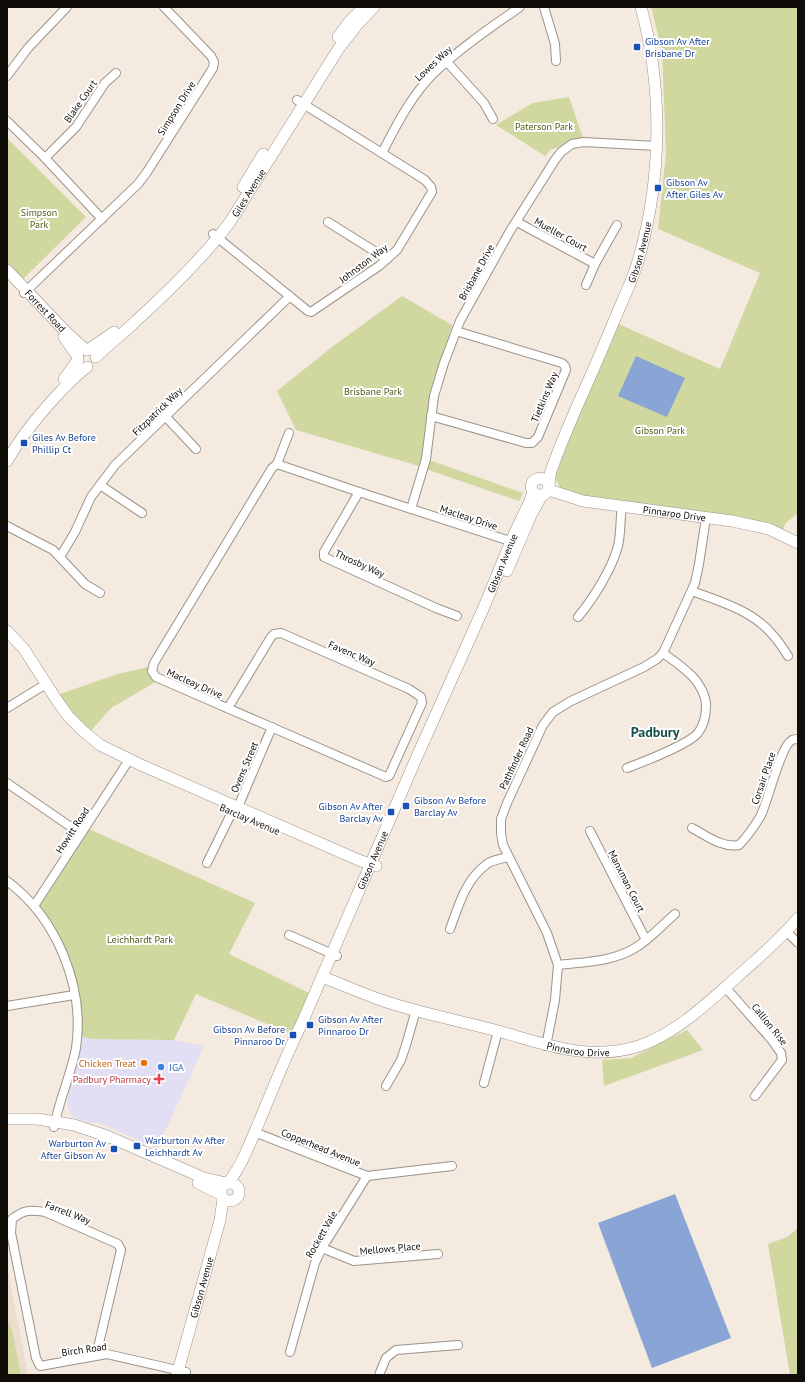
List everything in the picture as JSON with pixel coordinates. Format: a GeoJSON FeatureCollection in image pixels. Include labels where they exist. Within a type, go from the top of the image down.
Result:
{"type":"FeatureCollection","features":[{"type":"Feature","properties":{"kind":"street"},"geometry":{"type":"LineString","coordinates":[[7,76],[28,48],[67,7]]}},
{"type":"Feature","properties":{"kind":"street","name":"Simpson Drive"},"geometry":{"type":"LineString","coordinates":[[25,292],[138,184],[213,68],[214,62],[211,56],[164,7]]}},
{"type":"Feature","properties":{"kind":"street","name":"Giles Avenue"},"geometry":{"type":"LineString","coordinates":[[300,102],[337,38],[364,7]]}},
{"type":"Feature","properties":{"kind":"street","name":"Giles Avenue"},"geometry":{"type":"LineString","coordinates":[[7,448],[36,409],[64,379],[86,357],[133,316],[215,236],[220,223],[300,102],[345,40],[374,7]]}},
{"type":"Feature","properties":{"kind":"street","name":"Lowes Way"},"geometry":{"type":"LineString","coordinates":[[382,153],[396,126],[432,75],[520,7]]}},
{"type":"Feature","properties":{"kind":"street"},"geometry":{"type":"LineString","coordinates":[[544,7],[555,44],[556,61]]}},
{"type":"Feature","properties":{"kind":"street","name":"Gibson Avenue"},"geometry":{"type":"LineString","coordinates":[[230,1184],[240,1174],[372,869],[481,632],[514,543],[531,516],[542,487],[551,472],[570,423],[630,286],[639,260],[647,228],[654,179],[648,78],[644,49],[634,7]]}},
{"type":"Feature","properties":{"kind":"street","name":"Gibson Avenue"},"geometry":{"type":"LineString","coordinates":[[640,7],[648,37],[654,76],[656,103],[653,146]]}},
{"type":"Feature","properties":{"kind":"street"},"geometry":{"type":"LineString","coordinates":[[447,62],[484,104],[493,119]]}},
{"type":"Feature","properties":{"kind":"street","name":"Blake Court"},"geometry":{"type":"LineString","coordinates":[[45,158],[76,126],[105,83],[116,73]]}},
{"type":"Feature","properties":{"kind":"street","name":"Johnston Way"},"geometry":{"type":"LineString","coordinates":[[215,236],[311,312],[379,266],[397,250],[432,192],[429,183],[300,102]]}},
{"type":"Feature","properties":{"kind":"street"},"geometry":{"type":"LineString","coordinates":[[7,121],[45,158],[102,219]]}},
{"type":"Feature","properties":{"kind":"street","name":"Brisbane Drive"},"geometry":{"type":"LineString","coordinates":[[412,509],[426,459],[434,396],[460,321],[517,222],[555,160],[561,152],[572,144],[584,142],[653,146]]}},
{"type":"Feature","properties":{"kind":"street"},"geometry":{"type":"LineString","coordinates":[[328,222],[387,259]]}},
{"type":"Feature","properties":{"kind":"street","name":"Mueller Court"},"geometry":{"type":"LineString","coordinates":[[517,222],[595,264]]}},
{"type":"Feature","properties":{"kind":"street"},"geometry":{"type":"LineString","coordinates":[[586,285],[595,264],[617,224]]}},
{"type":"Feature","properties":{"kind":"street","name":"Forrest Road"},"geometry":{"type":"LineString","coordinates":[[7,270],[25,292]]}},
{"type":"Feature","properties":{"kind":"street","name":"Forrest Road"},"geometry":{"type":"LineString","coordinates":[[7,277],[68,333],[86,357]]}},
{"type":"Feature","properties":{"kind":"street","name":"Fitzpatrick Way"},"geometry":{"type":"LineString","coordinates":[[60,557],[75,532],[91,497],[115,465],[290,296]]}},
{"type":"Feature","properties":{"kind":"street","name":"Tietkins Way"},"geometry":{"type":"LineString","coordinates":[[431,416],[526,443],[532,443],[538,437],[566,370],[562,363],[456,331]]}},
{"type":"Feature","properties":{"kind":"street","name":"Giles Avenue"},"geometry":{"type":"LineString","coordinates":[[7,461],[26,432],[45,408],[77,374],[86,357]]}},
{"type":"Feature","properties":{"kind":"street"},"geometry":{"type":"LineString","coordinates":[[166,417],[196,449]]}},
{"type":"Feature","properties":{"kind":"street","name":"Macleay Drive"},"geometry":{"type":"LineString","coordinates":[[289,433],[277,464],[272,468],[230,536],[154,663],[152,671],[156,677],[164,681],[386,777],[389,776]]}},
{"type":"Feature","properties":{"kind":"street","name":"Macleay Drive"},"geometry":{"type":"LineString","coordinates":[[277,464],[514,543]]}},
{"type":"Feature","properties":{"kind":"street"},"geometry":{"type":"LineString","coordinates":[[100,485],[142,513]]}},
{"type":"Feature","properties":{"kind":"street","name":"Pinnaroo Drive"},"geometry":{"type":"LineString","coordinates":[[542,487],[583,501],[732,521],[769,529],[798,543]]}},
{"type":"Feature","properties":{"kind":"street","name":"Throsby Way"},"geometry":{"type":"LineString","coordinates":[[359,492],[327,546],[324,552],[324,557],[436,608],[457,616]]}},
{"type":"Feature","properties":{"kind":"street"},"geometry":{"type":"LineString","coordinates":[[578,617],[588,605],[605,577],[618,546],[622,506]]}},
{"type":"Feature","properties":{"kind":"street"},"geometry":{"type":"LineString","coordinates":[[627,768],[689,740],[698,733],[704,722],[706,701],[702,690],[692,676],[664,653],[683,608],[692,591],[699,564],[706,518]]}},
{"type":"Feature","properties":{"kind":"street"},"geometry":{"type":"LineString","coordinates":[[7,526],[41,542],[53,550],[85,584],[100,593]]}},
{"type":"Feature","properties":{"kind":"street"},"geometry":{"type":"LineString","coordinates":[[692,591],[742,611],[770,632],[788,656]]}},
{"type":"Feature","properties":{"kind":"street","name":"Barclay Avenue"},"geometry":{"type":"LineString","coordinates":[[7,631],[24,648],[62,719],[79,736],[101,752],[235,810],[342,860],[372,869]]}},
{"type":"Feature","properties":{"kind":"street","name":"Favenc Way"},"geometry":{"type":"LineString","coordinates":[[228,708],[271,637],[274,634],[280,633],[409,689],[421,696],[422,703],[389,776]]}},
{"type":"Feature","properties":{"kind":"street","name":"Barclay Avenue"},"geometry":{"type":"LineString","coordinates":[[7,640],[21,655],[43,685]]}},
{"type":"Feature","properties":{"kind":"street","name":"Pathfinder Road"},"geometry":{"type":"LineString","coordinates":[[546,1046],[556,1000],[558,965],[554,949],[544,927],[503,846],[500,833],[501,819],[543,725],[553,712],[571,701],[644,667],[664,653]]}},
{"type":"Feature","properties":{"kind":"street"},"geometry":{"type":"LineString","coordinates":[[7,708],[43,685]]}},
{"type":"Feature","properties":{"kind":"street","name":"Ovens Street"},"geometry":{"type":"LineString","coordinates":[[207,863],[235,810],[272,727]]}},
{"type":"Feature","properties":{"kind":"street","name":"Corsair Place"},"geometry":{"type":"LineString","coordinates":[[692,828],[723,845],[731,847],[739,845],[760,818],[786,745],[792,740],[798,739]]}},
{"type":"Feature","properties":{"kind":"street","name":"Howitt Road"},"geometry":{"type":"LineString","coordinates":[[34,906],[127,763]]}},
{"type":"Feature","properties":{"kind":"street"},"geometry":{"type":"LineString","coordinates":[[7,783],[81,834]]}},
{"type":"Feature","properties":{"kind":"street","name":"Manxman Court"},"geometry":{"type":"LineString","coordinates":[[590,831],[646,940]]}},
{"type":"Feature","properties":{"kind":"street"},"geometry":{"type":"LineString","coordinates":[[450,929],[466,887],[476,873],[488,863],[508,857]]}},
{"type":"Feature","properties":{"kind":"street"},"geometry":{"type":"LineString","coordinates":[[7,881],[34,906],[53,934],[68,965],[78,1013],[76,1047],[72,1066],[54,1124]]}},
{"type":"Feature","properties":{"kind":"street"},"geometry":{"type":"LineString","coordinates":[[558,965],[612,958],[626,953],[646,940],[676,914]]}},
{"type":"Feature","properties":{"kind":"street","name":"Pinnaroo Drive"},"geometry":{"type":"LineString","coordinates":[[325,977],[379,999],[498,1031],[546,1046],[584,1052],[609,1052],[638,1046],[675,1028],[725,987],[786,932],[798,918]]}},
{"type":"Feature","properties":{"kind":"street"},"geometry":{"type":"LineString","coordinates":[[786,932],[798,943]]}},
{"type":"Feature","properties":{"kind":"street"},"geometry":{"type":"LineString","coordinates":[[289,935],[335,955]]}},
{"type":"Feature","properties":{"kind":"street","name":"Callion Rise"},"geometry":{"type":"LineString","coordinates":[[725,987],[771,1039],[781,1053],[782,1060],[756,1096]]}},
{"type":"Feature","properties":{"kind":"street"},"geometry":{"type":"LineString","coordinates":[[7,1006],[74,995]]}},
{"type":"Feature","properties":{"kind":"street"},"geometry":{"type":"LineString","coordinates":[[386,1086],[401,1060],[416,1010]]}},
{"type":"Feature","properties":{"kind":"street"},"geometry":{"type":"LineString","coordinates":[[484,1083],[498,1031]]}},
{"type":"Feature","properties":{"kind":"street"},"geometry":{"type":"LineString","coordinates":[[7,1119],[37,1120],[54,1124],[64,1129],[99,1140],[171,1170],[214,1190],[225,1198],[236,1199],[238,1197],[239,1190],[230,1184],[204,1178],[105,1136],[67,1123],[54,1124],[32,1125],[7,1125]]}},
{"type":"Feature","properties":{"kind":"street","name":"Copperhead Avenue"},"geometry":{"type":"LineString","coordinates":[[257,1133],[367,1176],[452,1166]]}},
{"type":"Feature","properties":{"kind":"street","name":"Rockett Vale"},"geometry":{"type":"LineString","coordinates":[[290,1352],[315,1263],[322,1248],[367,1176]]}},
{"type":"Feature","properties":{"kind":"street"},"geometry":{"type":"LineString","coordinates":[[225,1198],[221,1189],[230,1184]]}},
{"type":"Feature","properties":{"kind":"street","name":"Gibson Avenue"},"geometry":{"type":"LineString","coordinates":[[181,1373],[226,1214],[225,1198]]}},
{"type":"Feature","properties":{"kind":"street","name":"Farrell Way"},"geometry":{"type":"LineString","coordinates":[[36,1358],[11,1233],[12,1219],[21,1212],[34,1211],[45,1212],[118,1244],[121,1250],[96,1356]]}},
{"type":"Feature","properties":{"kind":"street","name":"Mellows Place"},"geometry":{"type":"LineString","coordinates":[[322,1248],[354,1261],[438,1254]]}},
{"type":"Feature","properties":{"kind":"street"},"geometry":{"type":"LineString","coordinates":[[379,1375],[386,1358],[396,1350],[458,1345]]}},
{"type":"Feature","properties":{"kind":"street","name":"Birch Road"},"geometry":{"type":"LineString","coordinates":[[36,1358],[40,1366],[107,1354],[181,1373]]}},
{"type":"Feature","properties":{"kind":"shaded area"},"geometry":{"type":"Polygon","coordinates":[[[77,1035],[91,1039],[174,1040],[204,1046],[157,1149],[113,1128],[98,1123],[91,1123],[73,1118],[67,1105],[77,1035]]]}},
{"type":"Feature","properties":{"kind":"shaded area"},"geometry":{"type":"Polygon","coordinates":[[[7,1265],[28,1375],[7,1375],[7,1265]]]}},
{"type":"Feature","properties":{"kind":"green space","name":"Gibson Park"},"geometry":{"type":"Polygon","coordinates":[[[651,7],[798,7],[798,513],[786,523],[783,529],[616,503],[588,497],[561,490],[555,477],[614,322],[720,369],[760,273],[658,229],[666,153],[662,51],[651,7]]]}},
{"type":"Feature","properties":{"kind":"green space","name":"Paterson Park"},"geometry":{"type":"Polygon","coordinates":[[[569,97],[583,138],[550,150],[545,156],[496,125],[533,103],[569,97]]]}},
{"type":"Feature","properties":{"kind":"green space","name":"Simpson Park"},"geometry":{"type":"Polygon","coordinates":[[[7,138],[86,217],[22,280],[7,265],[7,138]]]}},
{"type":"Feature","properties":{"kind":"green space","name":"Brisbane Park"},"geometry":{"type":"Polygon","coordinates":[[[402,296],[452,325],[432,394],[429,442],[419,466],[296,430],[277,391],[332,347],[402,296]]]}},
{"type":"Feature","properties":{"kind":"green space"},"geometry":{"type":"Polygon","coordinates":[[[429,460],[523,493],[519,501],[426,469],[429,460]]]}},
{"type":"Feature","properties":{"kind":"green space"},"geometry":{"type":"Polygon","coordinates":[[[148,667],[161,679],[111,708],[88,734],[57,695],[118,674],[148,667]]]}},
{"type":"Feature","properties":{"kind":"green space","name":"Leichhardt Park"},"geometry":{"type":"Polygon","coordinates":[[[89,829],[255,903],[229,954],[309,993],[291,1034],[196,994],[174,1040],[91,1039],[77,1035],[78,1013],[59,945],[34,906],[89,829]]]}},
{"type":"Feature","properties":{"kind":"green space"},"geometry":{"type":"Polygon","coordinates":[[[687,1030],[703,1050],[604,1086],[602,1060],[631,1058],[687,1030]]]}},
{"type":"Feature","properties":{"kind":"green space"},"geometry":{"type":"Polygon","coordinates":[[[798,1228],[798,1375],[790,1375],[768,1244],[787,1237],[798,1228]]]}},
{"type":"Feature","properties":{"kind":"green space"},"geometry":{"type":"Polygon","coordinates":[[[7,1320],[12,1330],[21,1375],[7,1375],[7,1320]]]}},
{"type":"Feature","properties":{"kind":"water"},"geometry":{"type":"Polygon","coordinates":[[[636,356],[685,378],[667,417],[618,396],[636,356]]]}},
{"type":"Feature","properties":{"kind":"water"},"geometry":{"type":"Polygon","coordinates":[[[675,1194],[731,1338],[652,1368],[598,1223],[675,1194]]]}},
{"type":"Feature","properties":{"kind":"place","name":"Gibson Av After Brisbane Dr"},"geometry":{"type":"Point","coordinates":[637,47]}},
{"type":"Feature","properties":{"kind":"place","name":"Gibson Av After Giles Av"},"geometry":{"type":"Point","coordinates":[658,188]}},
{"type":"Feature","properties":{"kind":"place","name":"Giles Av Before Phillip Ct"},"geometry":{"type":"Point","coordinates":[24,443]}},
{"type":"Feature","properties":{"kind":"place","name":"Gibson Av Before Barclay Av"},"geometry":{"type":"Point","coordinates":[406,806]}},
{"type":"Feature","properties":{"kind":"place","name":"Gibson Av After Barclay Av"},"geometry":{"type":"Point","coordinates":[391,812]}},
{"type":"Feature","properties":{"kind":"place","name":"Gibson Av After Pinnaroo Dr"},"geometry":{"type":"Point","coordinates":[310,1025]}},
{"type":"Feature","properties":{"kind":"place","name":"Gibson Av Before Pinnaroo Dr"},"geometry":{"type":"Point","coordinates":[293,1035]}},
{"type":"Feature","properties":{"kind":"place","name":"Chicken Treat"},"geometry":{"type":"Point","coordinates":[144,1063]}},
{"type":"Feature","properties":{"kind":"place","name":"IGA"},"geometry":{"type":"Point","coordinates":[161,1067]}},
{"type":"Feature","properties":{"kind":"place","name":"Padbury Pharmacy"},"geometry":{"type":"Point","coordinates":[159,1079]}},
{"type":"Feature","properties":{"kind":"place","name":"Warburton Av After Leichhardt Av"},"geometry":{"type":"Point","coordinates":[137,1146]}},
{"type":"Feature","properties":{"kind":"place","name":"Warburton Av After Gibson Av"},"geometry":{"type":"Point","coordinates":[114,1149]}},
{"type":"Feature","properties":{"kind":"district","name":"Padbury"},"geometry":{"type":"Point","coordinates":[655,732]}}]}
